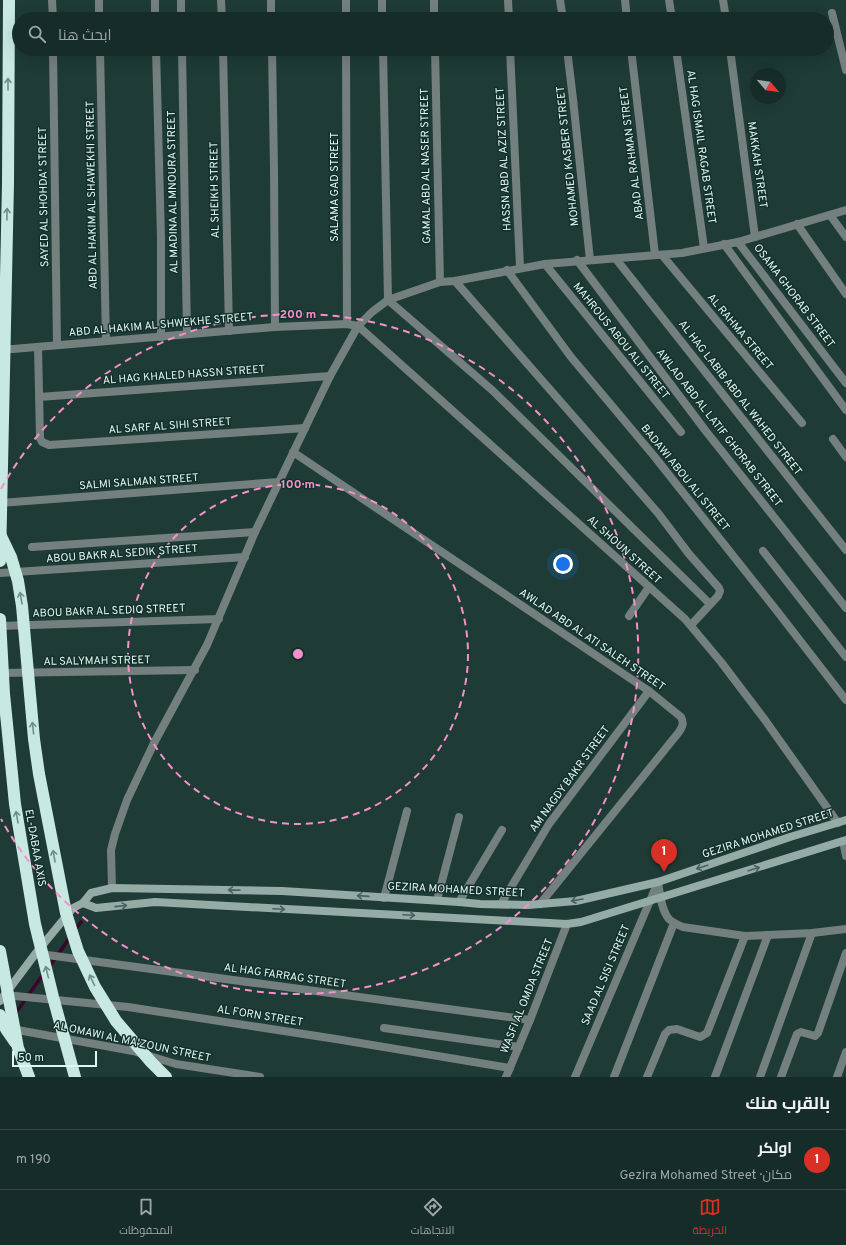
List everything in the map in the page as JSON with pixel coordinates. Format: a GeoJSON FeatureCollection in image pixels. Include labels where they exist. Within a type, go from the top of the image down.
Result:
{"type":"FeatureCollection","features":[{"type":"Feature","properties":{"kind":"highway"},"geometry":{"type":"LineString","coordinates":[[0,561],[8,191],[9,0]]}},
{"type":"Feature","properties":{"kind":"highway"},"geometry":{"type":"LineString","coordinates":[[0,534],[18,582],[22,606],[24,639],[37,760],[57,872],[66,913],[78,951],[95,987],[116,1021],[166,1077]]}},
{"type":"Feature","properties":{"kind":"highway","name":"EL-DABAA AXIS"},"geometry":{"type":"LineString","coordinates":[[0,619],[4,694],[15,804],[35,924],[75,1077]]}},
{"type":"Feature","properties":{"kind":"highway"},"geometry":{"type":"LineString","coordinates":[[0,951],[18,1048],[28,1077]]}},
{"type":"Feature","properties":{"kind":"highway"},"geometry":{"type":"LineString","coordinates":[[0,1015],[6,1029],[18,1048]]}},
{"type":"Feature","properties":{"kind":"main road","name":"GEZIRA MOHAMED STREET"},"geometry":{"type":"LineString","coordinates":[[2,998],[73,908],[83,903],[91,893],[112,888],[282,891],[480,904],[540,904],[576,900],[658,882],[790,837],[846,820]]}},
{"type":"Feature","properties":{"kind":"main road"},"geometry":{"type":"LineString","coordinates":[[83,903],[96,908],[155,902],[567,924],[581,922],[649,902],[844,841]]}},
{"type":"Feature","properties":{"kind":"street"},"geometry":{"type":"LineString","coordinates":[[52,0],[53,12]]}},
{"type":"Feature","properties":{"kind":"street"},"geometry":{"type":"LineString","coordinates":[[99,0],[99,12]]}},
{"type":"Feature","properties":{"kind":"street"},"geometry":{"type":"LineString","coordinates":[[155,0],[155,12]]}},
{"type":"Feature","properties":{"kind":"street"},"geometry":{"type":"LineString","coordinates":[[181,0],[181,12]]}},
{"type":"Feature","properties":{"kind":"street"},"geometry":{"type":"LineString","coordinates":[[221,0],[222,12]]}},
{"type":"Feature","properties":{"kind":"street"},"geometry":{"type":"LineString","coordinates":[[270,0],[271,12]]}},
{"type":"Feature","properties":{"kind":"street"},"geometry":{"type":"LineString","coordinates":[[346,0],[346,12]]}},
{"type":"Feature","properties":{"kind":"street"},"geometry":{"type":"LineString","coordinates":[[382,0],[382,12]]}},
{"type":"Feature","properties":{"kind":"street"},"geometry":{"type":"LineString","coordinates":[[434,0],[434,12]]}},
{"type":"Feature","properties":{"kind":"street"},"geometry":{"type":"LineString","coordinates":[[508,0],[509,12]]}},
{"type":"Feature","properties":{"kind":"street"},"geometry":{"type":"LineString","coordinates":[[560,0],[561,12]]}},
{"type":"Feature","properties":{"kind":"street"},"geometry":{"type":"LineString","coordinates":[[625,0],[626,12]]}},
{"type":"Feature","properties":{"kind":"street"},"geometry":{"type":"LineString","coordinates":[[669,0],[671,12]]}},
{"type":"Feature","properties":{"kind":"street"},"geometry":{"type":"LineString","coordinates":[[723,0],[725,12]]}},
{"type":"Feature","properties":{"kind":"street"},"geometry":{"type":"LineString","coordinates":[[834,21],[846,70]]}},
{"type":"Feature","properties":{"kind":"street","name":"SAYED AL SHOHDA' STREET"},"geometry":{"type":"LineString","coordinates":[[53,56],[58,345]]}},
{"type":"Feature","properties":{"kind":"street","name":"ABD AL HAKIM AL SHAWEKHI STREET"},"geometry":{"type":"LineString","coordinates":[[100,56],[106,341]]}},
{"type":"Feature","properties":{"kind":"street"},"geometry":{"type":"LineString","coordinates":[[156,56],[161,238],[161,337]]}},
{"type":"Feature","properties":{"kind":"street","name":"AL MADINA AL MNOURA STREET"},"geometry":{"type":"LineString","coordinates":[[182,56],[187,334]]}},
{"type":"Feature","properties":{"kind":"street","name":"AL SHEIKH STREET"},"geometry":{"type":"LineString","coordinates":[[223,56],[230,331]]}},
{"type":"Feature","properties":{"kind":"street"},"geometry":{"type":"LineString","coordinates":[[272,56],[275,327]]}},
{"type":"Feature","properties":{"kind":"street","name":"SALAMA GAD STREET"},"geometry":{"type":"LineString","coordinates":[[346,56],[346,324]]}},
{"type":"Feature","properties":{"kind":"street"},"geometry":{"type":"LineString","coordinates":[[383,56],[388,300],[492,390],[710,604]]}},
{"type":"Feature","properties":{"kind":"street","name":"GAMAL ABD AL NASER STREET"},"geometry":{"type":"LineString","coordinates":[[435,56],[440,282]]}},
{"type":"Feature","properties":{"kind":"street","name":"HASSN ABD AL AZIZ STREET"},"geometry":{"type":"LineString","coordinates":[[510,56],[520,267]]}},
{"type":"Feature","properties":{"kind":"street","name":"MOHAMED KASBER STREET"},"geometry":{"type":"LineString","coordinates":[[568,56],[590,260]]}},
{"type":"Feature","properties":{"kind":"street","name":"ABAD AL RAHMAN STREET"},"geometry":{"type":"LineString","coordinates":[[632,56],[659,255]]}},
{"type":"Feature","properties":{"kind":"street","name":"AL HAG ISMAIL RAGAB STREET"},"geometry":{"type":"LineString","coordinates":[[677,56],[704,248]]}},
{"type":"Feature","properties":{"kind":"street","name":"MAKKAH STREET"},"geometry":{"type":"LineString","coordinates":[[731,56],[755,237]]}},
{"type":"Feature","properties":{"kind":"street"},"geometry":{"type":"LineString","coordinates":[[112,888],[112,850],[115,834],[127,800],[154,743],[194,670],[219,619],[255,532],[330,376],[358,326],[372,312],[388,300],[440,282],[455,281],[520,267],[577,260],[616,259],[682,253],[738,242],[846,210]]}},
{"type":"Feature","properties":{"kind":"street"},"geometry":{"type":"LineString","coordinates":[[830,215],[846,237]]}},
{"type":"Feature","properties":{"kind":"street"},"geometry":{"type":"LineString","coordinates":[[798,224],[846,294]]}},
{"type":"Feature","properties":{"kind":"street","name":"OSAMA GHORAB STREET"},"geometry":{"type":"LineString","coordinates":[[738,242],[846,383]]}},
{"type":"Feature","properties":{"kind":"street"},"geometry":{"type":"LineString","coordinates":[[724,244],[846,410]]}},
{"type":"Feature","properties":{"kind":"street","name":"AL RAHMA STREET"},"geometry":{"type":"LineString","coordinates":[[659,255],[802,423]]}},
{"type":"Feature","properties":{"kind":"street","name":"AL HAG LABIB ABD AL WAHED STREET"},"geometry":{"type":"LineString","coordinates":[[616,259],[846,550]]}},
{"type":"Feature","properties":{"kind":"street","name":"AWLAD ABD AL LATIF GHORAB STREET"},"geometry":{"type":"LineString","coordinates":[[577,260],[705,430],[846,608]]}},
{"type":"Feature","properties":{"kind":"street","name":"MAHROUS ABOU ALI STREET"},"geometry":{"type":"LineString","coordinates":[[545,264],[681,432]]}},
{"type":"Feature","properties":{"kind":"street","name":"BADAWI ABOU ALI STREET"},"geometry":{"type":"LineString","coordinates":[[507,270],[571,358],[659,462],[846,700]]}},
{"type":"Feature","properties":{"kind":"street"},"geometry":{"type":"LineString","coordinates":[[455,281],[658,513],[689,554],[719,588],[720,591],[718,596],[691,625]]}},
{"type":"Feature","properties":{"kind":"street","name":"ABD AL HAKIM AL SHWEKHE STREET"},"geometry":{"type":"LineString","coordinates":[[0,350],[275,327],[346,324],[358,326]]}},
{"type":"Feature","properties":{"kind":"street","name":"AL SHOUN STREET"},"geometry":{"type":"LineString","coordinates":[[358,326],[691,625],[765,720],[838,823]]}},
{"type":"Feature","properties":{"kind":"street"},"geometry":{"type":"LineString","coordinates":[[38,347],[39,397]]}},
{"type":"Feature","properties":{"kind":"street","name":"AL HAG KHALED HASSN STREET"},"geometry":{"type":"LineString","coordinates":[[39,397],[330,376]]}},
{"type":"Feature","properties":{"kind":"street","name":"AL SARF AL SIHI STREET"},"geometry":{"type":"LineString","coordinates":[[39,397],[40,438],[42,442],[48,445],[305,428]]}},
{"type":"Feature","properties":{"kind":"street"},"geometry":{"type":"LineString","coordinates":[[833,439],[846,457]]}},
{"type":"Feature","properties":{"kind":"street","name":"AWLAD ABD AL ATI SALEH STREET"},"geometry":{"type":"LineString","coordinates":[[293,452],[649,691],[680,717],[683,723],[682,726],[540,904]]}},
{"type":"Feature","properties":{"kind":"street","name":"SALMI SALMAN STREET"},"geometry":{"type":"LineString","coordinates":[[0,503],[279,482]]}},
{"type":"Feature","properties":{"kind":"street"},"geometry":{"type":"LineString","coordinates":[[32,548],[255,532]]}},
{"type":"Feature","properties":{"kind":"street"},"geometry":{"type":"LineString","coordinates":[[763,550],[846,657]]}},
{"type":"Feature","properties":{"kind":"street","name":"ABOU BAKR AL SEDIK STREET"},"geometry":{"type":"LineString","coordinates":[[0,573],[245,557]]}},
{"type":"Feature","properties":{"kind":"street"},"geometry":{"type":"LineString","coordinates":[[629,616],[649,587]]}},
{"type":"Feature","properties":{"kind":"street","name":"ABOU BAKR AL SEDIQ STREET"},"geometry":{"type":"LineString","coordinates":[[0,626],[219,619]]}},
{"type":"Feature","properties":{"kind":"street","name":"AL SALYMAH STREET"},"geometry":{"type":"LineString","coordinates":[[0,673],[194,670]]}},
{"type":"Feature","properties":{"kind":"street","name":"AM NAGDY BAKR STREET"},"geometry":{"type":"LineString","coordinates":[[501,904],[548,824],[649,691]]}},
{"type":"Feature","properties":{"kind":"street"},"geometry":{"type":"LineString","coordinates":[[384,898],[406,811]]}},
{"type":"Feature","properties":{"kind":"street"},"geometry":{"type":"LineString","coordinates":[[437,900],[459,817]]}},
{"type":"Feature","properties":{"kind":"street"},"geometry":{"type":"LineString","coordinates":[[459,902],[502,830]]}},
{"type":"Feature","properties":{"kind":"street"},"geometry":{"type":"LineString","coordinates":[[844,841],[846,856]]}},
{"type":"Feature","properties":{"kind":"street"},"geometry":{"type":"LineString","coordinates":[[658,882],[665,912],[669,919],[683,927],[745,936],[846,930]]}},
{"type":"Feature","properties":{"kind":"street","name":"SAAD AL SISI STREET"},"geometry":{"type":"LineString","coordinates":[[575,1077],[658,882]]}},
{"type":"Feature","properties":{"kind":"street"},"geometry":{"type":"LineString","coordinates":[[614,1077],[674,923]]}},
{"type":"Feature","properties":{"kind":"street","name":"WASFI AL OMDA STREET"},"geometry":{"type":"LineString","coordinates":[[506,1077],[519,1048],[567,924]]}},
{"type":"Feature","properties":{"kind":"street"},"geometry":{"type":"LineString","coordinates":[[760,1077],[812,933]]}},
{"type":"Feature","properties":{"kind":"street"},"geometry":{"type":"LineString","coordinates":[[715,1077],[768,935]]}},
{"type":"Feature","properties":{"kind":"street"},"geometry":{"type":"LineString","coordinates":[[647,1077],[665,1034],[669,1030],[674,1028],[700,1037],[707,1033],[745,936]]}},
{"type":"Feature","properties":{"kind":"street","name":"AL HAG FARRAG STREET"},"geometry":{"type":"LineString","coordinates":[[36,953],[530,1020]]}},
{"type":"Feature","properties":{"kind":"street"},"geometry":{"type":"LineString","coordinates":[[781,1077],[797,1034],[801,1032],[815,1036],[818,1033],[846,953]]}},
{"type":"Feature","properties":{"kind":"street","name":"AL FORN STREET"},"geometry":{"type":"LineString","coordinates":[[2,998],[128,1007],[510,1068]]}},
{"type":"Feature","properties":{"kind":"street","name":"AL OMAWI AL MA'ZOUN STREET"},"geometry":{"type":"LineString","coordinates":[[0,1027],[133,1051],[176,1064],[260,1077]]}},
{"type":"Feature","properties":{"kind":"street"},"geometry":{"type":"LineString","coordinates":[[384,1028],[519,1048]]}},
{"type":"Feature","properties":{"kind":"street"},"geometry":{"type":"LineString","coordinates":[[837,1077],[846,1052]]}},
{"type":"Feature","properties":{"kind":"waterway"},"geometry":{"type":"LineString","coordinates":[[74,931],[81,922]]}},
{"type":"Feature","properties":{"kind":"waterway"},"geometry":{"type":"LineString","coordinates":[[49,967],[71,936]]}},
{"type":"Feature","properties":{"kind":"waterway"},"geometry":{"type":"LineString","coordinates":[[15,1014],[44,973]]}},
{"type":"Feature","properties":{"kind":"place","name":"اولكر"},"geometry":{"type":"Point","coordinates":[664,872]}}]}
